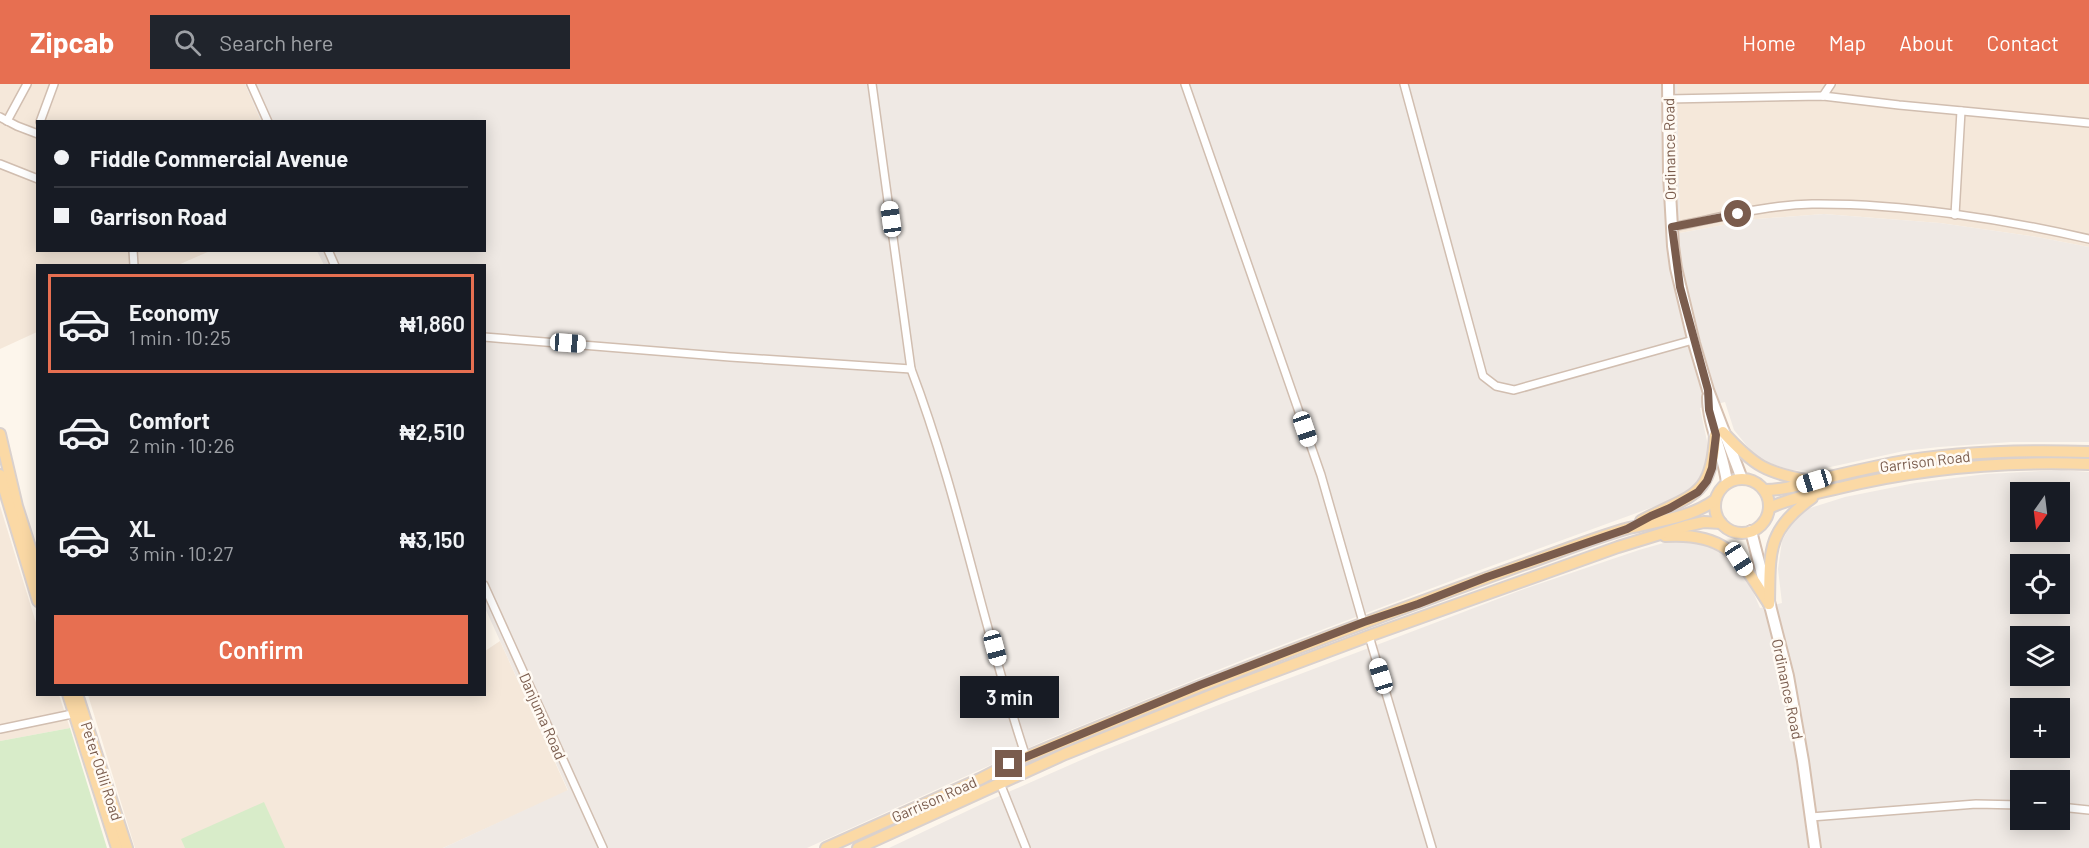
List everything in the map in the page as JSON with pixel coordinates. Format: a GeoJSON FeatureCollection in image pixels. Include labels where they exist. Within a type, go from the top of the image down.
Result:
{"type":"FeatureCollection","features":[{"type":"Feature","properties":{"kind":"main road"},"geometry":{"type":"LineString","coordinates":[[0,434],[17,506],[36,566]]}},
{"type":"Feature","properties":{"kind":"main road"},"geometry":{"type":"LineString","coordinates":[[1627,529],[1698,492],[1707,481],[1712,468],[1720,434],[1758,466],[1781,476],[1814,481]]}},
{"type":"Feature","properties":{"kind":"main road","name":"Garrison Road"},"geometry":{"type":"LineString","coordinates":[[1764,490],[1786,489],[1897,462],[1943,456],[2047,450],[2089,452]]}},
{"type":"Feature","properties":{"kind":"main road","name":"Garrison Road"},"geometry":{"type":"LineString","coordinates":[[1769,508],[1782,502],[1895,476],[1972,466],[2089,464]]}},
{"type":"Feature","properties":{"kind":"main road"},"geometry":{"type":"LineString","coordinates":[[0,475],[2,491],[36,595]]}},
{"type":"Feature","properties":{"kind":"main road"},"geometry":{"type":"LineString","coordinates":[[1742,479],[1751,480],[1764,490],[1769,508],[1762,524],[1751,531],[1739,533],[1730,531],[1720,523],[1714,509],[1718,492],[1727,483],[1742,479]]}},
{"type":"Feature","properties":{"kind":"main road"},"geometry":{"type":"LineString","coordinates":[[1769,604],[1770,553],[1773,542],[1779,529],[1794,510],[1818,493]]}},
{"type":"Feature","properties":{"kind":"main road","name":"Garrison Road"},"geometry":{"type":"LineString","coordinates":[[826,848],[1026,757],[1200,685],[1469,584],[1627,529],[1694,511],[1715,500]]}},
{"type":"Feature","properties":{"kind":"main road","name":"Garrison Road"},"geometry":{"type":"LineString","coordinates":[[858,848],[1135,725],[1369,636],[1550,570],[1647,538],[1704,522],[1720,523]]}},
{"type":"Feature","properties":{"kind":"main road"},"geometry":{"type":"LineString","coordinates":[[1647,538],[1687,536],[1705,538],[1725,546],[1739,559],[1769,604]]}},
{"type":"Feature","properties":{"kind":"main road","name":"Peter Odili Road"},"geometry":{"type":"LineString","coordinates":[[69,696],[78,712],[127,848]]}},
{"type":"Feature","properties":{"kind":"main road","name":"Peter Odili Road"},"geometry":{"type":"LineString","coordinates":[[77,696],[78,712],[117,848]]}},
{"type":"Feature","properties":{"kind":"street"},"geometry":{"type":"LineString","coordinates":[[7,121],[27,84]]}},
{"type":"Feature","properties":{"kind":"street"},"geometry":{"type":"LineString","coordinates":[[40,120],[54,84]]}},
{"type":"Feature","properties":{"kind":"street"},"geometry":{"type":"LineString","coordinates":[[251,84],[267,120]]}},
{"type":"Feature","properties":{"kind":"street"},"geometry":{"type":"LineString","coordinates":[[872,84],[911,369],[923,400],[963,531],[1026,757]]}},
{"type":"Feature","properties":{"kind":"street"},"geometry":{"type":"LineString","coordinates":[[1185,84],[1321,475],[1364,622]]}},
{"type":"Feature","properties":{"kind":"street"},"geometry":{"type":"LineString","coordinates":[[1404,84],[1483,376],[1496,386],[1514,390],[1693,340]]}},
{"type":"Feature","properties":{"kind":"street","name":"Ordinance Road"},"geometry":{"type":"LineString","coordinates":[[1668,84],[1672,227],[1676,268],[1693,340],[1708,390],[1717,411],[1727,483]]}},
{"type":"Feature","properties":{"kind":"street"},"geometry":{"type":"LineString","coordinates":[[1823,96],[1831,84]]}},
{"type":"Feature","properties":{"kind":"street"},"geometry":{"type":"LineString","coordinates":[[1668,99],[1823,96],[2089,123]]}},
{"type":"Feature","properties":{"kind":"street"},"geometry":{"type":"LineString","coordinates":[[1955,215],[1960,111]]}},
{"type":"Feature","properties":{"kind":"street"},"geometry":{"type":"LineString","coordinates":[[0,117],[36,131]]}},
{"type":"Feature","properties":{"kind":"street"},"geometry":{"type":"LineString","coordinates":[[0,164],[36,178]]}},
{"type":"Feature","properties":{"kind":"street"},"geometry":{"type":"LineString","coordinates":[[1672,227],[1738,214],[1811,204],[1955,215],[2089,239]]}},
{"type":"Feature","properties":{"kind":"street"},"geometry":{"type":"LineString","coordinates":[[486,337],[911,369]]}},
{"type":"Feature","properties":{"kind":"street","name":"Ordinance Road"},"geometry":{"type":"LineString","coordinates":[[1720,434],[1742,479]]}},
{"type":"Feature","properties":{"kind":"street","name":"Ordinance Road"},"geometry":{"type":"LineString","coordinates":[[1751,531],[1788,676],[1815,848]]}},
{"type":"Feature","properties":{"kind":"street","name":"Danjuma Road"},"geometry":{"type":"LineString","coordinates":[[486,589],[603,848]]}},
{"type":"Feature","properties":{"kind":"street"},"geometry":{"type":"LineString","coordinates":[[1369,636],[1432,848]]}},
{"type":"Feature","properties":{"kind":"street"},"geometry":{"type":"LineString","coordinates":[[0,729],[78,712]]}},
{"type":"Feature","properties":{"kind":"street"},"geometry":{"type":"LineString","coordinates":[[1000,783],[1026,848]]}},
{"type":"Feature","properties":{"kind":"street"},"geometry":{"type":"LineString","coordinates":[[1811,817],[1976,804],[2010,805]]}},
{"type":"Feature","properties":{"kind":"street"},"geometry":{"type":"LineString","coordinates":[[2070,808],[2089,810]]}},
{"type":"Feature","properties":{"kind":"shaded area"},"geometry":{"type":"Polygon","coordinates":[[[0,84],[245,84],[261,120],[36,120],[36,252],[208,252],[180,264],[36,264],[36,332],[0,349],[0,84]]]}},
{"type":"Feature","properties":{"kind":"shaded area"},"geometry":{"type":"Polygon","coordinates":[[[245,84],[1677,84],[1680,233],[1756,219],[1824,214],[1940,223],[2089,247],[2089,442],[2011,442],[1939,447],[1904,451],[1821,469],[1791,470],[1763,461],[1752,452],[1734,430],[1725,402],[1700,408],[1708,446],[1708,459],[1697,483],[1688,492],[1664,503],[1245,659],[1046,740],[807,848],[443,848],[568,790],[486,610],[486,264],[324,264],[318,252],[486,252],[486,120],[261,120],[245,84]]]}},
{"type":"Feature","properties":{"kind":"shaded area"},"geometry":{"type":"Polygon","coordinates":[[[1677,84],[2089,84],[2089,247],[1940,223],[1824,214],[1756,219],[1680,233],[1677,84]]]}},
{"type":"Feature","properties":{"kind":"shaded area"},"geometry":{"type":"Polygon","coordinates":[[[2061,470],[2089,472],[2089,848],[889,848],[1097,753],[1221,704],[1524,589],[1667,542],[1702,542],[1714,547],[1733,559],[1745,573],[1760,608],[1782,603],[1778,569],[1782,541],[1794,519],[1807,509],[1845,497],[1915,483],[1986,474],[2061,470]]]}},
{"type":"Feature","properties":{"kind":"shaded area"},"geometry":{"type":"Polygon","coordinates":[[[0,506],[36,623],[36,696],[59,696],[70,728],[0,741],[0,506]]]}},
{"type":"Feature","properties":{"kind":"shaded area"},"geometry":{"type":"Polygon","coordinates":[[[500,641],[568,791],[443,848],[135,848],[88,696],[486,696],[486,650],[500,641]]]}},
{"type":"Feature","properties":{"kind":"green space"},"geometry":{"type":"Polygon","coordinates":[[[70,728],[107,848],[0,848],[0,741],[70,728]]]}},
{"type":"Feature","properties":{"kind":"green space"},"geometry":{"type":"Polygon","coordinates":[[[264,802],[285,848],[185,848],[181,839],[264,802]]]}},
{"type":"Feature","properties":{"kind":"route"},"geometry":{"type":"LineString","coordinates":[[1009,764],[1200,685],[1364,622],[1627,529],[1698,492],[1707,481],[1712,468],[1716,435],[1709,410],[1708,390],[1680,287],[1672,227],[1738,214]]}}]}
